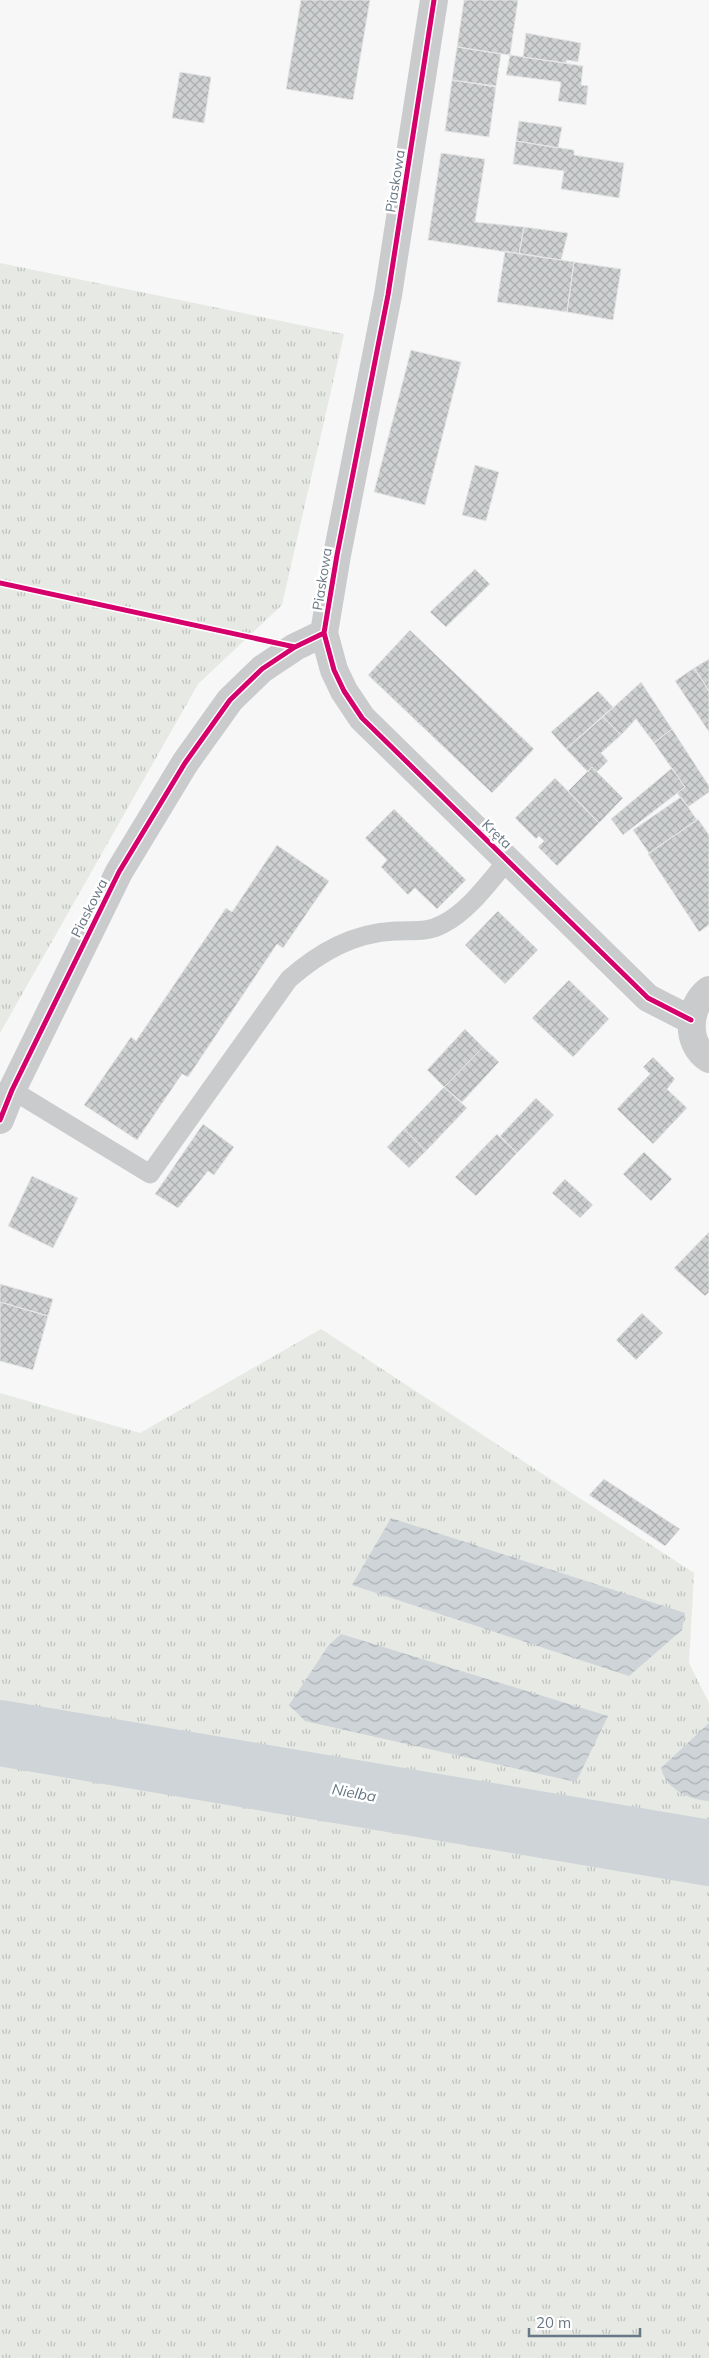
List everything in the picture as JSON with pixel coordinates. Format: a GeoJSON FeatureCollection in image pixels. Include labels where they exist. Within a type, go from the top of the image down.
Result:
{"type":"FeatureCollection","features":[{"type":"Feature","properties":{"kind":"street","name":"Piaskowa"},"geometry":{"type":"LineString","coordinates":[[0,1120],[12,1090],[120,872],[185,763],[230,700],[262,669],[295,646],[324,633],[337,555],[388,295],[434,0]]}},
{"type":"Feature","properties":{"kind":"street","name":"Kręta"},"geometry":{"type":"LineString","coordinates":[[324,633],[334,670],[344,691],[362,718],[648,998],[691,1020]]}},
{"type":"Feature","properties":{"kind":"street"},"geometry":{"type":"LineString","coordinates":[[709,990],[695,1006],[691,1020],[692,1034],[697,1046],[709,1059]]}},
{"type":"Feature","properties":{"kind":"lane"},"geometry":{"type":"LineString","coordinates":[[12,1090],[150,1174],[289,979],[308,962],[335,946],[358,937],[394,931],[421,932],[442,925],[460,912],[508,860]]}},
{"type":"Feature","properties":{"kind":"green space"},"geometry":{"type":"Polygon","coordinates":[[[0,263],[344,334],[282,605],[198,684],[0,1033],[0,263]]]}},
{"type":"Feature","properties":{"kind":"green space"},"geometry":{"type":"Polygon","coordinates":[[[321,1329],[694,1573],[689,1663],[709,1703],[709,2358],[0,2358],[0,1393],[140,1433],[321,1329]]]}},
{"type":"Feature","properties":{"kind":"water"},"geometry":{"type":"Polygon","coordinates":[[[391,1518],[685,1613],[682,1630],[629,1676],[352,1585],[391,1518]]]}},
{"type":"Feature","properties":{"kind":"water"},"geometry":{"type":"Polygon","coordinates":[[[341,1634],[608,1716],[576,1782],[305,1721],[289,1705],[328,1646],[341,1634]]]}},
{"type":"Feature","properties":{"kind":"water"},"geometry":{"type":"Polygon","coordinates":[[[709,1723],[709,1801],[686,1796],[679,1792],[668,1782],[661,1768],[709,1723]]]}},
{"type":"Feature","properties":{"kind":"building"},"geometry":{"type":"Polygon","coordinates":[[[301,0],[370,0],[353,100],[286,89],[301,0]]]}},
{"type":"Feature","properties":{"kind":"building"},"geometry":{"type":"Polygon","coordinates":[[[464,0],[518,0],[510,55],[457,47],[464,0]]]}},
{"type":"Feature","properties":{"kind":"building"},"geometry":{"type":"Polygon","coordinates":[[[526,33],[581,43],[578,62],[567,60],[566,63],[523,57],[526,33]]]}},
{"type":"Feature","properties":{"kind":"building"},"geometry":{"type":"Polygon","coordinates":[[[457,47],[501,54],[496,86],[452,80],[457,47]]]}},
{"type":"Feature","properties":{"kind":"building"},"geometry":{"type":"Polygon","coordinates":[[[510,55],[583,66],[581,85],[588,86],[586,105],[558,101],[561,82],[506,75],[510,55]]]}},
{"type":"Feature","properties":{"kind":"building"},"geometry":{"type":"Polygon","coordinates":[[[180,72],[211,77],[204,123],[172,118],[180,72]]]}},
{"type":"Feature","properties":{"kind":"building"},"geometry":{"type":"Polygon","coordinates":[[[452,80],[496,87],[489,137],[445,131],[452,80]]]}},
{"type":"Feature","properties":{"kind":"building"},"geometry":{"type":"Polygon","coordinates":[[[519,121],[562,127],[558,148],[516,141],[519,121]]]}},
{"type":"Feature","properties":{"kind":"building"},"geometry":{"type":"Polygon","coordinates":[[[516,141],[574,150],[574,155],[624,163],[619,198],[561,189],[564,171],[513,164],[516,141]]]}},
{"type":"Feature","properties":{"kind":"building"},"geometry":{"type":"Polygon","coordinates":[[[441,153],[485,159],[475,222],[524,227],[519,254],[428,240],[441,153]]]}},
{"type":"Feature","properties":{"kind":"building"},"geometry":{"type":"Polygon","coordinates":[[[524,227],[568,233],[561,260],[519,254],[524,227]]]}},
{"type":"Feature","properties":{"kind":"building"},"geometry":{"type":"Polygon","coordinates":[[[505,251],[574,262],[567,312],[497,302],[505,251]]]}},
{"type":"Feature","properties":{"kind":"building"},"geometry":{"type":"Polygon","coordinates":[[[574,262],[621,269],[613,320],[567,312],[574,262]]]}},
{"type":"Feature","properties":{"kind":"building"},"geometry":{"type":"Polygon","coordinates":[[[411,350],[461,362],[425,505],[374,492],[411,350]]]}},
{"type":"Feature","properties":{"kind":"building"},"geometry":{"type":"Polygon","coordinates":[[[475,465],[499,472],[486,521],[462,515],[475,465]]]}},
{"type":"Feature","properties":{"kind":"building"},"geometry":{"type":"Polygon","coordinates":[[[475,569],[490,584],[446,627],[430,612],[475,569]]]}},
{"type":"Feature","properties":{"kind":"building"},"geometry":{"type":"Polygon","coordinates":[[[410,630],[534,749],[492,793],[368,675],[410,630]]]}},
{"type":"Feature","properties":{"kind":"building"},"geometry":{"type":"Polygon","coordinates":[[[709,659],[709,691],[694,668],[709,659]]]}},
{"type":"Feature","properties":{"kind":"building"},"geometry":{"type":"Polygon","coordinates":[[[694,668],[709,691],[709,732],[675,681],[694,668]]]}},
{"type":"Feature","properties":{"kind":"building"},"geometry":{"type":"Polygon","coordinates":[[[641,682],[672,729],[654,743],[636,719],[621,735],[603,717],[641,682]]]}},
{"type":"Feature","properties":{"kind":"building"},"geometry":{"type":"Polygon","coordinates":[[[598,691],[613,707],[566,749],[551,732],[598,691]]]}},
{"type":"Feature","properties":{"kind":"building"},"geometry":{"type":"Polygon","coordinates":[[[603,717],[621,735],[601,753],[608,761],[597,772],[592,767],[588,772],[566,749],[603,717]]]}},
{"type":"Feature","properties":{"kind":"building"},"geometry":{"type":"Polygon","coordinates":[[[672,729],[709,786],[709,792],[688,807],[677,793],[685,787],[654,743],[672,729]]]}},
{"type":"Feature","properties":{"kind":"building"},"geometry":{"type":"Polygon","coordinates":[[[592,767],[623,798],[599,823],[568,791],[592,767]]]}},
{"type":"Feature","properties":{"kind":"building"},"geometry":{"type":"Polygon","coordinates":[[[672,768],[685,787],[623,835],[611,819],[672,768]]]}},
{"type":"Feature","properties":{"kind":"building"},"geometry":{"type":"Polygon","coordinates":[[[555,778],[599,823],[557,866],[538,847],[544,841],[539,836],[536,839],[515,818],[555,778]]]}},
{"type":"Feature","properties":{"kind":"building"},"geometry":{"type":"Polygon","coordinates":[[[681,797],[697,820],[649,853],[633,830],[681,797]]]}},
{"type":"Feature","properties":{"kind":"building"},"geometry":{"type":"Polygon","coordinates":[[[394,809],[466,880],[437,909],[415,888],[408,895],[381,867],[387,860],[365,838],[394,809]]]}},
{"type":"Feature","properties":{"kind":"building"},"geometry":{"type":"Polygon","coordinates":[[[698,819],[709,835],[709,925],[699,932],[648,854],[698,819]]]}},
{"type":"Feature","properties":{"kind":"building"},"geometry":{"type":"Polygon","coordinates":[[[277,845],[329,881],[283,948],[277,944],[188,1077],[182,1074],[137,1140],[84,1105],[131,1037],[136,1041],[226,908],[232,912],[277,845]]]}},
{"type":"Feature","properties":{"kind":"building"},"geometry":{"type":"Polygon","coordinates":[[[498,911],[538,950],[505,984],[465,945],[498,911]]]}},
{"type":"Feature","properties":{"kind":"building"},"geometry":{"type":"Polygon","coordinates":[[[569,980],[609,1019],[573,1057],[532,1018],[569,980]]]}},
{"type":"Feature","properties":{"kind":"building"},"geometry":{"type":"Polygon","coordinates":[[[465,1029],[483,1047],[444,1087],[427,1070],[465,1029]]]}},
{"type":"Feature","properties":{"kind":"building"},"geometry":{"type":"Polygon","coordinates":[[[483,1047],[499,1062],[462,1102],[444,1087],[483,1047]]]}},
{"type":"Feature","properties":{"kind":"building"},"geometry":{"type":"Polygon","coordinates":[[[653,1057],[675,1079],[667,1089],[687,1108],[653,1144],[617,1109],[650,1074],[643,1067],[653,1057]]]}},
{"type":"Feature","properties":{"kind":"building"},"geometry":{"type":"Polygon","coordinates":[[[444,1087],[467,1108],[426,1151],[404,1129],[444,1087]]]}},
{"type":"Feature","properties":{"kind":"building"},"geometry":{"type":"Polygon","coordinates":[[[536,1098],[554,1115],[517,1153],[500,1136],[536,1098]]]}},
{"type":"Feature","properties":{"kind":"building"},"geometry":{"type":"Polygon","coordinates":[[[203,1124],[234,1147],[214,1175],[208,1171],[178,1208],[155,1194],[203,1124]]]}},
{"type":"Feature","properties":{"kind":"building"},"geometry":{"type":"Polygon","coordinates":[[[404,1129],[426,1151],[409,1168],[387,1147],[404,1129]]]}},
{"type":"Feature","properties":{"kind":"building"},"geometry":{"type":"Polygon","coordinates":[[[497,1134],[517,1153],[476,1196],[455,1177],[497,1134]]]}},
{"type":"Feature","properties":{"kind":"building"},"geometry":{"type":"Polygon","coordinates":[[[644,1152],[672,1179],[651,1201],[623,1174],[644,1152]]]}},
{"type":"Feature","properties":{"kind":"building"},"geometry":{"type":"Polygon","coordinates":[[[32,1176],[78,1198],[53,1248],[8,1226],[32,1176]]]}},
{"type":"Feature","properties":{"kind":"building"},"geometry":{"type":"Polygon","coordinates":[[[565,1179],[593,1205],[580,1218],[552,1193],[565,1179]]]}},
{"type":"Feature","properties":{"kind":"building"},"geometry":{"type":"Polygon","coordinates":[[[709,1232],[709,1292],[705,1296],[674,1268],[709,1232]]]}},
{"type":"Feature","properties":{"kind":"building"},"geometry":{"type":"Polygon","coordinates":[[[0,1284],[53,1299],[48,1316],[0,1302],[0,1284]]]}},
{"type":"Feature","properties":{"kind":"building"},"geometry":{"type":"Polygon","coordinates":[[[0,1302],[48,1316],[33,1370],[0,1361],[0,1302]]]}},
{"type":"Feature","properties":{"kind":"building"},"geometry":{"type":"Polygon","coordinates":[[[642,1313],[663,1333],[636,1360],[616,1340],[642,1313]]]}},
{"type":"Feature","properties":{"kind":"building"},"geometry":{"type":"Polygon","coordinates":[[[604,1479],[680,1529],[665,1546],[589,1495],[604,1479]]]}},
{"type":"Feature","properties":{"kind":"waterway","name":"Nielba"},"geometry":{"type":"LineString","coordinates":[[0,1733],[709,1853]]}},
{"type":"Feature","properties":{"kind":"cycle path"},"geometry":{"type":"LineString","coordinates":[[434,0],[388,295],[337,555],[324,633],[334,670],[344,691],[362,718],[648,998],[691,1020]]}},
{"type":"Feature","properties":{"kind":"cycle path"},"geometry":{"type":"LineString","coordinates":[[0,583],[295,647]]}},
{"type":"Feature","properties":{"kind":"cycle path"},"geometry":{"type":"LineString","coordinates":[[0,1120],[12,1090],[119,872],[185,763],[230,700],[262,669],[295,647],[324,633]]}}]}
